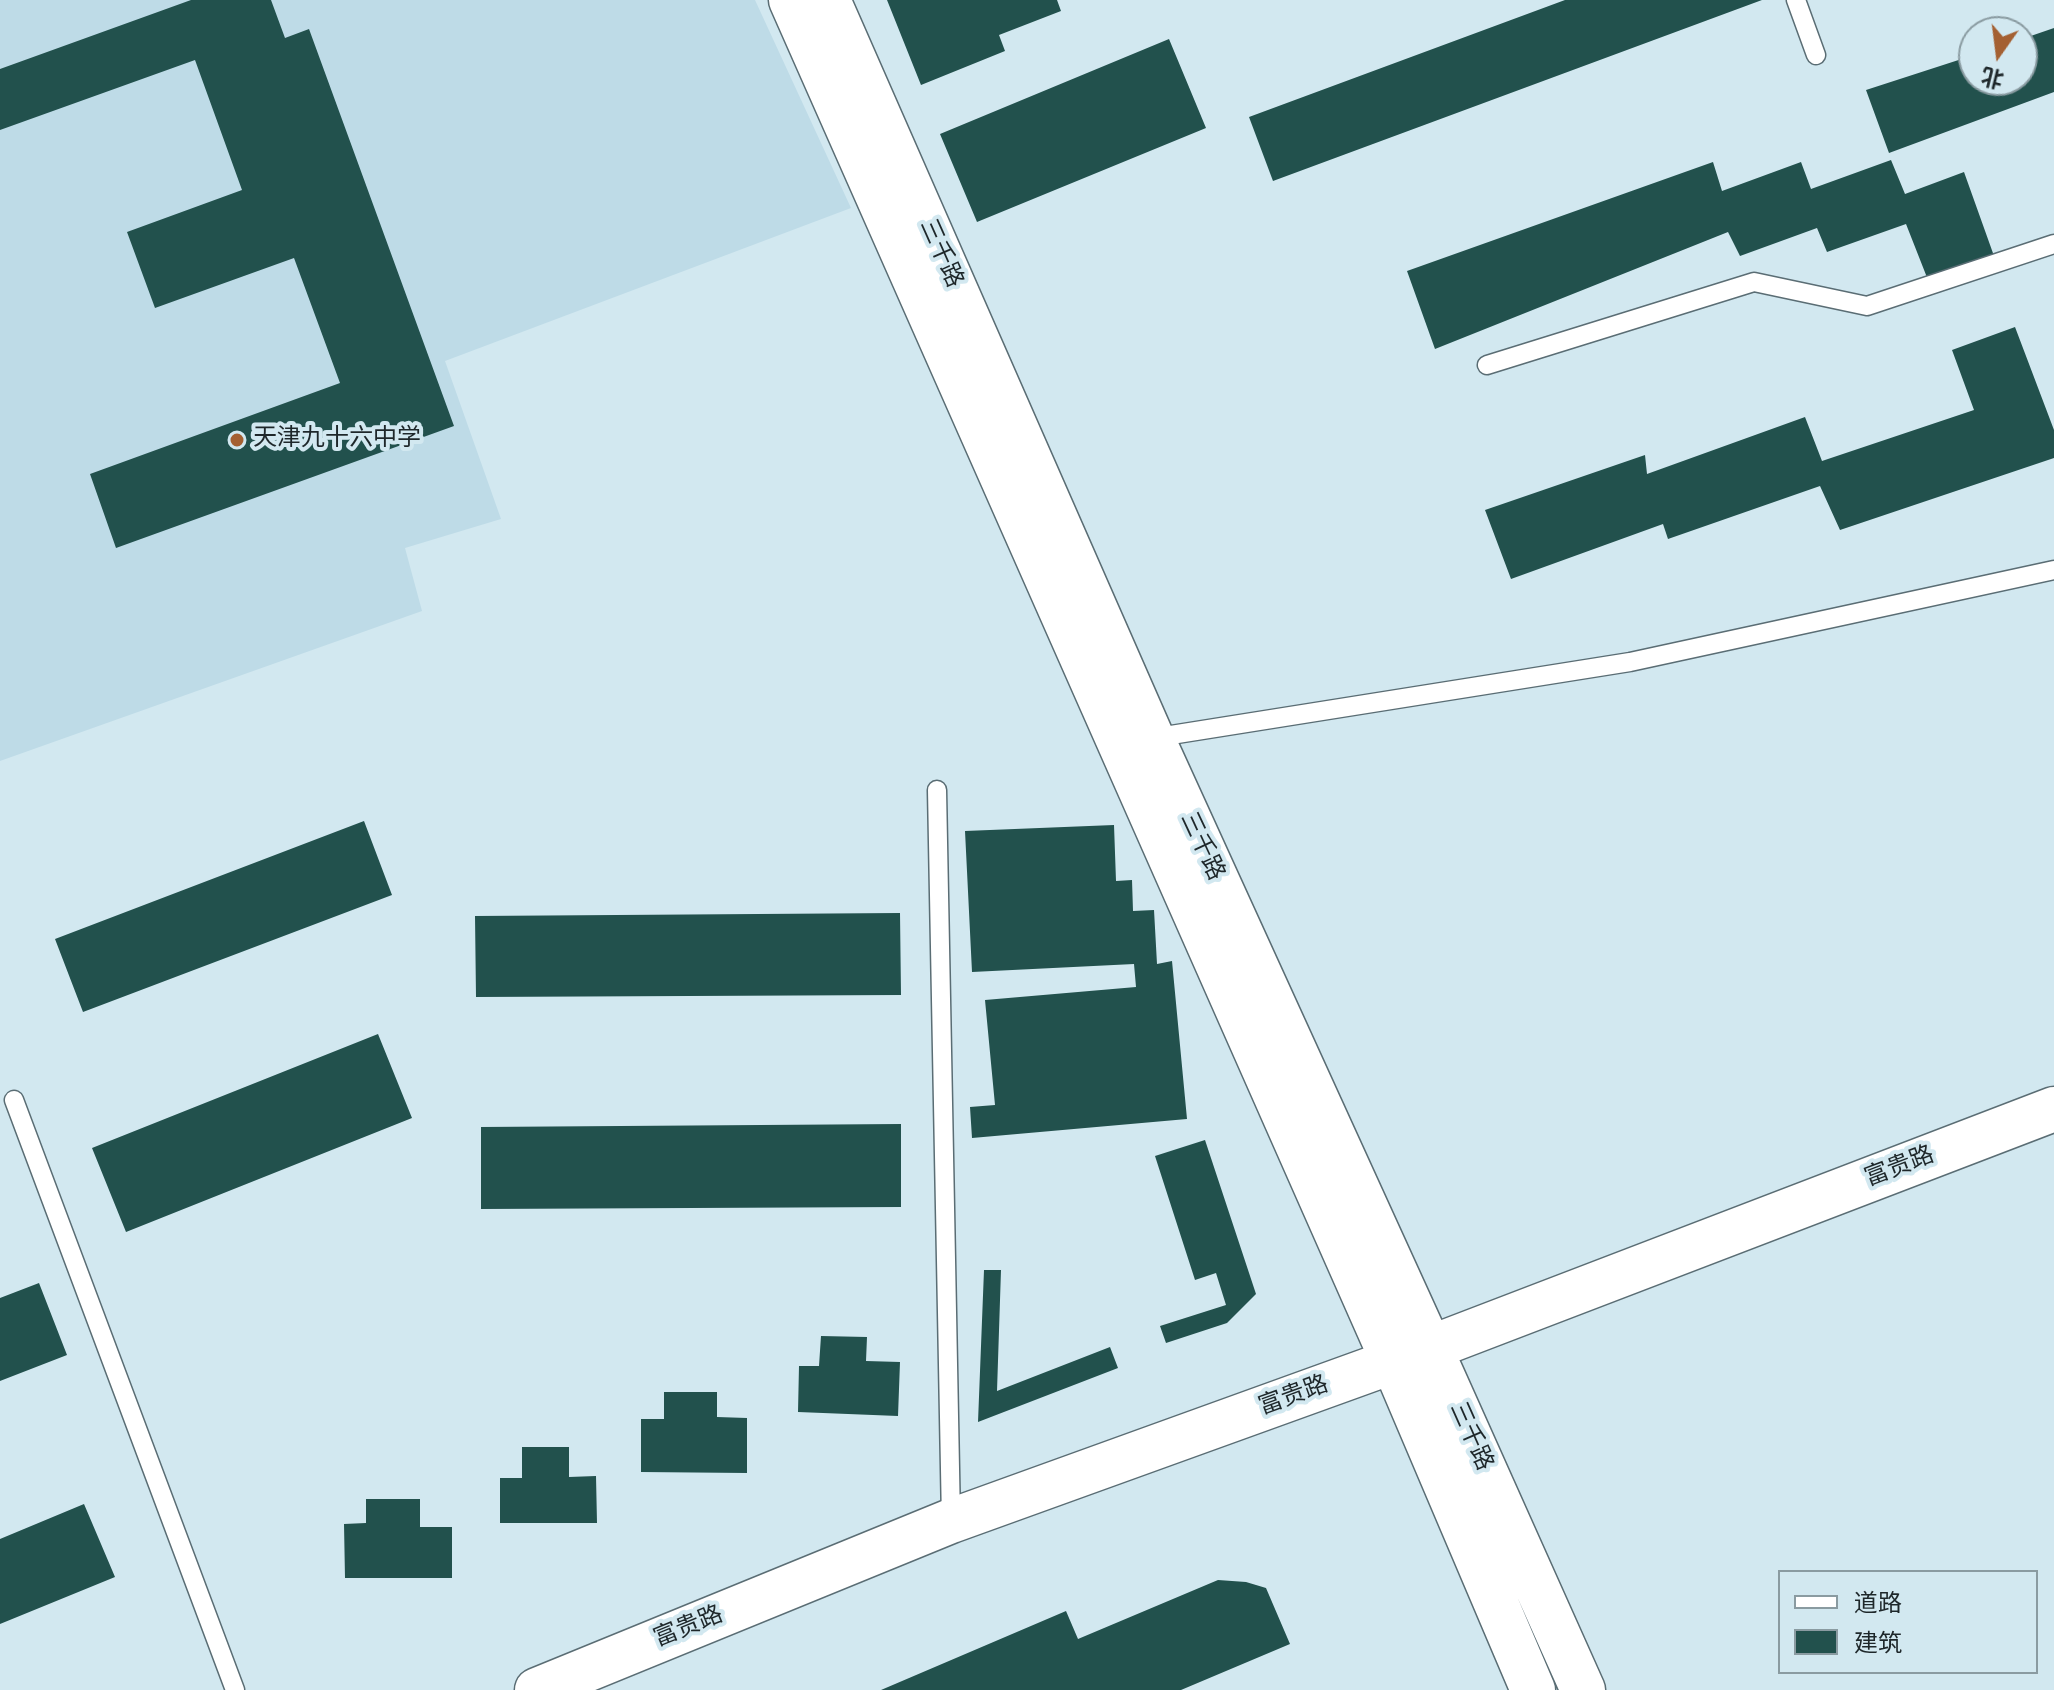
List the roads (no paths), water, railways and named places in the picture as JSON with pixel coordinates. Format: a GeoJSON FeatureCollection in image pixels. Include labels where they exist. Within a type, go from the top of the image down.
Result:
{"type":"FeatureCollection","features":[{"type":"Feature","properties":{"kind":"street","name":"三千路"},"geometry":{"type":"LineString","coordinates":[[791,0],[1412,1355],[1583,1690]]}},
{"type":"Feature","properties":{"kind":"street","name":"三千路"},"geometry":{"type":"LineString","coordinates":[[828,0],[1152,738],[1412,1355],[1533,1690]]}},
{"type":"Feature","properties":{"kind":"street","name":"富贵路"},"geometry":{"type":"LineString","coordinates":[[537,1690],[951,1521],[1412,1355],[2054,1109]]}},
{"type":"Feature","properties":{"kind":"lane"},"geometry":{"type":"LineString","coordinates":[[1796,0],[1816,55]]}},
{"type":"Feature","properties":{"kind":"lane"},"geometry":{"type":"LineString","coordinates":[[1487,365],[1754,282],[1867,306],[2054,244]]}},
{"type":"Feature","properties":{"kind":"lane"},"geometry":{"type":"LineString","coordinates":[[1152,738],[1630,662],[2054,570]]}},
{"type":"Feature","properties":{"kind":"lane"},"geometry":{"type":"LineString","coordinates":[[937,790],[951,1521]]}},
{"type":"Feature","properties":{"kind":"lane"},"geometry":{"type":"LineString","coordinates":[[14,1100],[235,1690]]}},
{"type":"Feature","properties":{"kind":"place","name":"天津九十六中学"},"geometry":{"type":"Point","coordinates":[237,440]}}]}
